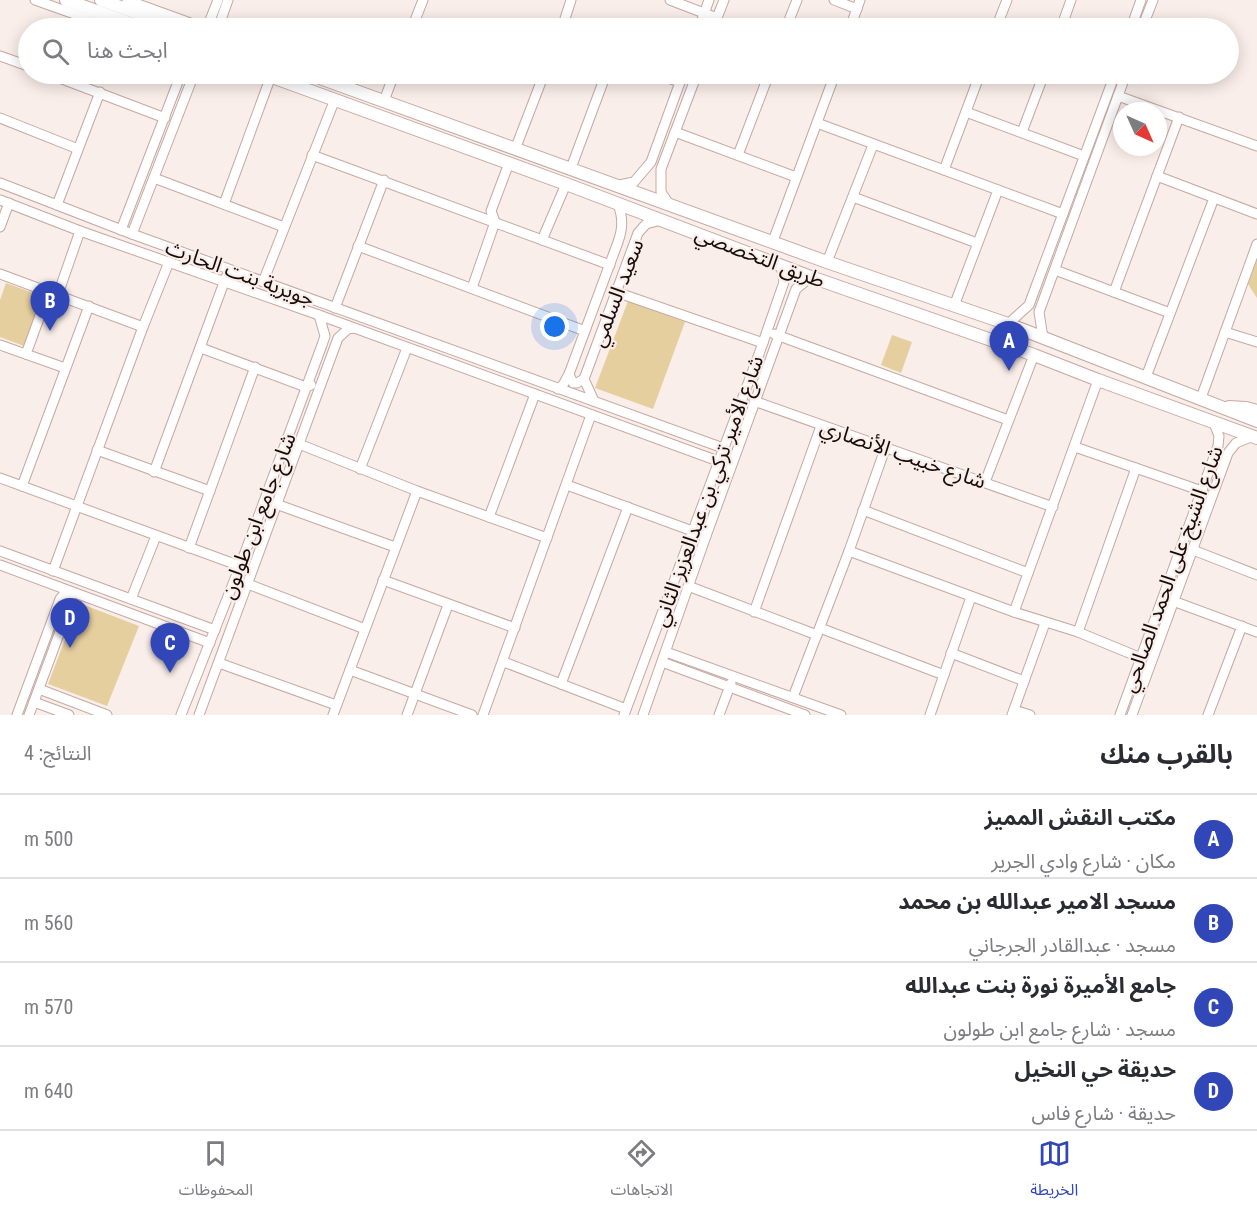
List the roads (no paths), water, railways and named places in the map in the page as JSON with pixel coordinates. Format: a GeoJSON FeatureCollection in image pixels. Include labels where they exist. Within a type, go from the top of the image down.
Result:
{"type":"FeatureCollection","features":[{"type":"Feature","properties":{"kind":"main road"},"geometry":{"type":"LineString","coordinates":[[66,0],[116,18]]}},
{"type":"Feature","properties":{"kind":"main road"},"geometry":{"type":"LineString","coordinates":[[101,0],[150,18]]}},
{"type":"Feature","properties":{"kind":"main road","name":"طريق التخصصي"},"geometry":{"type":"LineString","coordinates":[[293,84],[566,183],[811,277],[1034,355],[1255,437]]}},
{"type":"Feature","properties":{"kind":"main road","name":"طريق التخصصي"},"geometry":{"type":"LineString","coordinates":[[337,84],[516,147],[827,262],[1008,324],[1257,421]]}},
{"type":"Feature","properties":{"kind":"main road"},"geometry":{"type":"LineString","coordinates":[[1220,407],[1246,408],[1257,411]]}},
{"type":"Feature","properties":{"kind":"street"},"geometry":{"type":"LineString","coordinates":[[35,0],[86,18]]}},
{"type":"Feature","properties":{"kind":"street"},"geometry":{"type":"LineString","coordinates":[[127,0],[178,18]]}},
{"type":"Feature","properties":{"kind":"street"},"geometry":{"type":"LineString","coordinates":[[210,18],[218,0]]}},
{"type":"Feature","properties":{"kind":"street"},"geometry":{"type":"LineString","coordinates":[[222,18],[228,0]]}},
{"type":"Feature","properties":{"kind":"street"},"geometry":{"type":"LineString","coordinates":[[416,18],[423,0]]}},
{"type":"Feature","properties":{"kind":"street"},"geometry":{"type":"LineString","coordinates":[[565,18],[571,0]]}},
{"type":"Feature","properties":{"kind":"street"},"geometry":{"type":"LineString","coordinates":[[670,0],[717,18],[724,0]]}},
{"type":"Feature","properties":{"kind":"street"},"geometry":{"type":"LineString","coordinates":[[702,18],[709,0]]}},
{"type":"Feature","properties":{"kind":"street"},"geometry":{"type":"LineString","coordinates":[[790,18],[797,0]]}},
{"type":"Feature","properties":{"kind":"street"},"geometry":{"type":"LineString","coordinates":[[834,0],[859,4]]}},
{"type":"Feature","properties":{"kind":"street"},"geometry":{"type":"LineString","coordinates":[[1000,18],[1006,0]]}},
{"type":"Feature","properties":{"kind":"street"},"geometry":{"type":"LineString","coordinates":[[1065,18],[1071,0]]}},
{"type":"Feature","properties":{"kind":"street"},"geometry":{"type":"LineString","coordinates":[[1135,18],[1141,0]]}},
{"type":"Feature","properties":{"kind":"street"},"geometry":{"type":"LineString","coordinates":[[1146,18],[1152,0]]}},
{"type":"Feature","properties":{"kind":"street"},"geometry":{"type":"LineString","coordinates":[[0,56],[18,62]]}},
{"type":"Feature","properties":{"kind":"street"},"geometry":{"type":"LineString","coordinates":[[77,84],[165,118]]}},
{"type":"Feature","properties":{"kind":"street"},"geometry":{"type":"LineString","coordinates":[[121,230],[177,84]]}},
{"type":"Feature","properties":{"kind":"street"},"geometry":{"type":"LineString","coordinates":[[132,234],[190,84]]}},
{"type":"Feature","properties":{"kind":"street"},"geometry":{"type":"LineString","coordinates":[[224,204],[265,84]]}},
{"type":"Feature","properties":{"kind":"street"},"geometry":{"type":"LineString","coordinates":[[384,101],[390,84]]}},
{"type":"Feature","properties":{"kind":"street"},"geometry":{"type":"LineString","coordinates":[[516,147],[540,84]]}},
{"type":"Feature","properties":{"kind":"street"},"geometry":{"type":"LineString","coordinates":[[571,168],[602,84]]}},
{"type":"Feature","properties":{"kind":"street"},"geometry":{"type":"LineString","coordinates":[[679,84],[651,162],[649,176],[652,179],[661,169],[693,84]]}},
{"type":"Feature","properties":{"kind":"street"},"geometry":{"type":"LineString","coordinates":[[738,155],[765,84]]}},
{"type":"Feature","properties":{"kind":"street"},"geometry":{"type":"LineString","coordinates":[[773,241],[831,84]]}},
{"type":"Feature","properties":{"kind":"street"},"geometry":{"type":"LineString","coordinates":[[944,170],[976,84]]}},
{"type":"Feature","properties":{"kind":"street"},"geometry":{"type":"LineString","coordinates":[[1022,132],[1040,84]]}},
{"type":"Feature","properties":{"kind":"street"},"geometry":{"type":"LineString","coordinates":[[1008,324],[1029,305],[1111,84]]}},
{"type":"Feature","properties":{"kind":"street"},"geometry":{"type":"LineString","coordinates":[[1043,338],[1040,312],[1122,84]]}},
{"type":"Feature","properties":{"kind":"street"},"geometry":{"type":"LineString","coordinates":[[57,205],[100,92]]}},
{"type":"Feature","properties":{"kind":"street"},"geometry":{"type":"LineString","coordinates":[[1118,96],[1257,146]]}},
{"type":"Feature","properties":{"kind":"street"},"geometry":{"type":"LineString","coordinates":[[263,282],[335,99]]}},
{"type":"Feature","properties":{"kind":"street"},"geometry":{"type":"LineString","coordinates":[[966,112],[1084,156]]}},
{"type":"Feature","properties":{"kind":"street"},"geometry":{"type":"LineString","coordinates":[[1114,292],[1179,117]]}},
{"type":"Feature","properties":{"kind":"street"},"geometry":{"type":"LineString","coordinates":[[0,118],[78,148]]}},
{"type":"Feature","properties":{"kind":"street"},"geometry":{"type":"LineString","coordinates":[[817,123],[1063,214]]}},
{"type":"Feature","properties":{"kind":"street"},"geometry":{"type":"LineString","coordinates":[[661,136],[674,136],[738,155],[796,177]]}},
{"type":"Feature","properties":{"kind":"street"},"geometry":{"type":"LineString","coordinates":[[827,262],[873,145]]}},
{"type":"Feature","properties":{"kind":"street"},"geometry":{"type":"LineString","coordinates":[[312,155],[609,265]]}},
{"type":"Feature","properties":{"kind":"street"},"geometry":{"type":"LineString","coordinates":[[620,185],[634,182],[651,162]]}},
{"type":"Feature","properties":{"kind":"street"},"geometry":{"type":"LineString","coordinates":[[472,288],[495,222],[491,211],[509,163]]}},
{"type":"Feature","properties":{"kind":"street"},"geometry":{"type":"LineString","coordinates":[[661,169],[661,192],[669,204]]}},
{"type":"Feature","properties":{"kind":"street"},"geometry":{"type":"LineString","coordinates":[[1157,176],[1257,214]]}},
{"type":"Feature","properties":{"kind":"street"},"geometry":{"type":"LineString","coordinates":[[154,178],[284,227]]}},
{"type":"Feature","properties":{"kind":"street"},"geometry":{"type":"LineString","coordinates":[[335,308],[384,180]]}},
{"type":"Feature","properties":{"kind":"street","name":"جويرية بنت الحارث"},"geometry":{"type":"LineString","coordinates":[[0,183],[121,230],[723,448]]}},
{"type":"Feature","properties":{"kind":"street"},"geometry":{"type":"LineString","coordinates":[[542,240],[566,183]]}},
{"type":"Feature","properties":{"kind":"street"},"geometry":{"type":"LineString","coordinates":[[0,227],[5,202],[13,199],[15,194],[10,187]]}},
{"type":"Feature","properties":{"kind":"street"},"geometry":{"type":"LineString","coordinates":[[954,306],[998,190]]}},
{"type":"Feature","properties":{"kind":"street"},"geometry":{"type":"LineString","coordinates":[[19,207],[18,196],[26,193]]}},
{"type":"Feature","properties":{"kind":"street"},"geometry":{"type":"LineString","coordinates":[[853,198],[977,243]]}},
{"type":"Feature","properties":{"kind":"street"},"geometry":{"type":"LineString","coordinates":[[1146,377],[1214,198]]}},
{"type":"Feature","properties":{"kind":"street","name":"جويرية بنت الحارث"},"geometry":{"type":"LineString","coordinates":[[5,202],[718,460]]}},
{"type":"Feature","properties":{"kind":"street","name":"سعيد السلمي"},"geometry":{"type":"LineString","coordinates":[[558,389],[569,374],[622,229],[622,215],[618,204]]}},
{"type":"Feature","properties":{"kind":"street"},"geometry":{"type":"LineString","coordinates":[[127,214],[130,222],[136,221],[138,217]]}},
{"type":"Feature","properties":{"kind":"street","name":"سعيد السلمي"},"geometry":{"type":"LineString","coordinates":[[585,379],[638,233],[646,224],[662,220]]}},
{"type":"Feature","properties":{"kind":"street"},"geometry":{"type":"LineString","coordinates":[[622,229],[631,226],[638,233]]}},
{"type":"Feature","properties":{"kind":"street"},"geometry":{"type":"LineString","coordinates":[[26,354],[80,231]]}},
{"type":"Feature","properties":{"kind":"street"},"geometry":{"type":"LineString","coordinates":[[1201,398],[1257,244]]}},
{"type":"Feature","properties":{"kind":"street"},"geometry":{"type":"LineString","coordinates":[[358,246],[585,331]]}},
{"type":"Feature","properties":{"kind":"street"},"geometry":{"type":"LineString","coordinates":[[53,571],[169,262]]}},
{"type":"Feature","properties":{"kind":"street","name":"شارع الأمير تركي بن عبدالعزيز الثاني"},"geometry":{"type":"LineString","coordinates":[[625,712],[763,344],[784,282],[781,265]]}},
{"type":"Feature","properties":{"kind":"street"},"geometry":{"type":"LineString","coordinates":[[154,472],[229,269]]}},
{"type":"Feature","properties":{"kind":"street"},"geometry":{"type":"LineString","coordinates":[[1055,270],[1170,313]]}},
{"type":"Feature","properties":{"kind":"street"},"geometry":{"type":"LineString","coordinates":[[0,285],[2,275],[143,327]]}},
{"type":"Feature","properties":{"kind":"street","name":"شارع الأمير تركي بن عبدالعزيز الثاني"},"geometry":{"type":"LineString","coordinates":[[643,715],[754,401],[796,290],[811,277]]}},
{"type":"Feature","properties":{"kind":"street"},"geometry":{"type":"LineString","coordinates":[[784,282],[793,285],[796,290]]}},
{"type":"Feature","properties":{"kind":"street"},"geometry":{"type":"LineString","coordinates":[[616,292],[763,344]]}},
{"type":"Feature","properties":{"kind":"street"},"geometry":{"type":"LineString","coordinates":[[1029,305],[1031,313],[1040,312]]}},
{"type":"Feature","properties":{"kind":"street"},"geometry":{"type":"LineString","coordinates":[[22,486],[89,306]]}},
{"type":"Feature","properties":{"kind":"street","name":"شارع جامع ابن طولون"},"geometry":{"type":"LineString","coordinates":[[181,715],[240,566],[325,336],[319,315]]}},
{"type":"Feature","properties":{"kind":"street","name":"شارع جامع ابن طولون"},"geometry":{"type":"LineString","coordinates":[[199,715],[338,338],[348,329],[354,328]]}},
{"type":"Feature","properties":{"kind":"street"},"geometry":{"type":"LineString","coordinates":[[767,331],[1008,420]]}},
{"type":"Feature","properties":{"kind":"street"},"geometry":{"type":"LineString","coordinates":[[1225,332],[1257,342]]}},
{"type":"Feature","properties":{"kind":"street"},"geometry":{"type":"LineString","coordinates":[[0,345],[65,368]]}},
{"type":"Feature","properties":{"kind":"street"},"geometry":{"type":"LineString","coordinates":[[201,348],[306,387],[315,385],[319,391]]}},
{"type":"Feature","properties":{"kind":"street"},"geometry":{"type":"LineString","coordinates":[[360,469],[406,348]]}},
{"type":"Feature","properties":{"kind":"street"},"geometry":{"type":"LineString","coordinates":[[759,354],[763,362],[771,357]]}},
{"type":"Feature","properties":{"kind":"street"},"geometry":{"type":"LineString","coordinates":[[985,482],[1034,355]]}},
{"type":"Feature","properties":{"kind":"street"},"geometry":{"type":"LineString","coordinates":[[476,373],[484,369],[481,361]]}},
{"type":"Feature","properties":{"kind":"street"},"geometry":{"type":"LineString","coordinates":[[753,369],[761,364],[765,367],[765,373]]}},
{"type":"Feature","properties":{"kind":"street"},"geometry":{"type":"LineString","coordinates":[[490,378],[488,370],[495,366]]}},
{"type":"Feature","properties":{"kind":"street"},"geometry":{"type":"LineString","coordinates":[[189,548],[255,367]]}},
{"type":"Feature","properties":{"kind":"street"},"geometry":{"type":"LineString","coordinates":[[311,374],[316,380],[324,379]]}},
{"type":"Feature","properties":{"kind":"street"},"geometry":{"type":"LineString","coordinates":[[569,374],[573,383],[585,379],[594,401]]}},
{"type":"Feature","properties":{"kind":"street"},"geometry":{"type":"LineString","coordinates":[[1014,612],[1098,380]]}},
{"type":"Feature","properties":{"kind":"street"},"geometry":{"type":"LineString","coordinates":[[489,517],[535,394]]}},
{"type":"Feature","properties":{"kind":"street","name":"شارع خبيب الأنصاري"},"geometry":{"type":"LineString","coordinates":[[754,401],[1053,507]]}},
{"type":"Feature","properties":{"kind":"street"},"geometry":{"type":"LineString","coordinates":[[483,715],[504,662],[591,415]]}},
{"type":"Feature","properties":{"kind":"street","name":"شارع الشيخ على الحمد الصالحي"},"geometry":{"type":"LineString","coordinates":[[1120,715],[1218,446],[1219,436],[1214,423]]}},
{"type":"Feature","properties":{"kind":"street"},"geometry":{"type":"LineString","coordinates":[[754,612],[821,426]]}},
{"type":"Feature","properties":{"kind":"street","name":"شارع الشيخ على الحمد الصالحي"},"geometry":{"type":"LineString","coordinates":[[1132,715],[1228,453],[1236,443],[1255,437]]}},
{"type":"Feature","properties":{"kind":"street"},"geometry":{"type":"LineString","coordinates":[[299,444],[417,491],[547,538]]}},
{"type":"Feature","properties":{"kind":"street"},"geometry":{"type":"LineString","coordinates":[[707,456],[713,451],[710,444]]}},
{"type":"Feature","properties":{"kind":"street"},"geometry":{"type":"LineString","coordinates":[[1075,447],[1202,491]]}},
{"type":"Feature","properties":{"kind":"street"},"geometry":{"type":"LineString","coordinates":[[793,697],[885,449]]}},
{"type":"Feature","properties":{"kind":"street"},"geometry":{"type":"LineString","coordinates":[[97,450],[210,490]]}},
{"type":"Feature","properties":{"kind":"street"},"geometry":{"type":"LineString","coordinates":[[1078,632],[1136,468]]}},
{"type":"Feature","properties":{"kind":"street"},"geometry":{"type":"LineString","coordinates":[[0,478],[240,566]]}},
{"type":"Feature","properties":{"kind":"street"},"geometry":{"type":"LineString","coordinates":[[567,485],[706,536]]}},
{"type":"Feature","properties":{"kind":"street"},"geometry":{"type":"LineString","coordinates":[[219,663],[335,710],[417,491]]}},
{"type":"Feature","properties":{"kind":"street"},"geometry":{"type":"LineString","coordinates":[[276,504],[395,547]]}},
{"type":"Feature","properties":{"kind":"street"},"geometry":{"type":"LineString","coordinates":[[561,684],[628,507]]}},
{"type":"Feature","properties":{"kind":"street"},"geometry":{"type":"LineString","coordinates":[[863,510],[1028,573]]}},
{"type":"Feature","properties":{"kind":"street"},"geometry":{"type":"LineString","coordinates":[[131,599],[156,536]]}},
{"type":"Feature","properties":{"kind":"street"},"geometry":{"type":"LineString","coordinates":[[1193,550],[1256,572]]}},
{"type":"Feature","properties":{"kind":"street"},"geometry":{"type":"LineString","coordinates":[[0,551],[215,630]]}},
{"type":"Feature","properties":{"kind":"street"},"geometry":{"type":"LineString","coordinates":[[849,551],[971,597],[1078,632],[1141,658]]}},
{"type":"Feature","properties":{"kind":"street"},"geometry":{"type":"LineString","coordinates":[[0,565],[210,643]]}},
{"type":"Feature","properties":{"kind":"street"},"geometry":{"type":"LineString","coordinates":[[383,580],[515,628]]}},
{"type":"Feature","properties":{"kind":"street"},"geometry":{"type":"LineString","coordinates":[[249,584],[365,629]]}},
{"type":"Feature","properties":{"kind":"street"},"geometry":{"type":"LineString","coordinates":[[688,586],[754,612],[819,631],[944,675]]}},
{"type":"Feature","properties":{"kind":"street"},"geometry":{"type":"LineString","coordinates":[[17,715],[60,598],[68,593],[71,596],[71,602],[39,689],[38,704]]}},
{"type":"Feature","properties":{"kind":"street"},"geometry":{"type":"LineString","coordinates":[[930,715],[971,597]]}},
{"type":"Feature","properties":{"kind":"street"},"geometry":{"type":"LineString","coordinates":[[1173,601],[1257,632]]}},
{"type":"Feature","properties":{"kind":"street"},"geometry":{"type":"LineString","coordinates":[[407,715],[448,605]]}},
{"type":"Feature","properties":{"kind":"street"},"geometry":{"type":"LineString","coordinates":[[665,607],[671,615],[681,611]]}},
{"type":"Feature","properties":{"kind":"street"},"geometry":{"type":"LineString","coordinates":[[1030,715],[1013,712],[1046,623]]}},
{"type":"Feature","properties":{"kind":"street"},"geometry":{"type":"LineString","coordinates":[[1208,715],[1242,626]]}},
{"type":"Feature","properties":{"kind":"street"},"geometry":{"type":"LineString","coordinates":[[47,634],[49,630],[54,630],[58,636]]}},
{"type":"Feature","properties":{"kind":"street"},"geometry":{"type":"LineString","coordinates":[[666,652],[841,715]]}},
{"type":"Feature","properties":{"kind":"street"},"geometry":{"type":"LineString","coordinates":[[951,653],[1024,681]]}},
{"type":"Feature","properties":{"kind":"street"},"geometry":{"type":"LineString","coordinates":[[674,667],[671,660],[676,656]]}},
{"type":"Feature","properties":{"kind":"street"},"geometry":{"type":"LineString","coordinates":[[504,662],[625,712]]}},
{"type":"Feature","properties":{"kind":"street"},"geometry":{"type":"LineString","coordinates":[[662,662],[805,715]]}},
{"type":"Feature","properties":{"kind":"street"},"geometry":{"type":"LineString","coordinates":[[350,670],[472,715]]}},
{"type":"Feature","properties":{"kind":"street"},"geometry":{"type":"LineString","coordinates":[[719,715],[734,676]]}},
{"type":"Feature","properties":{"kind":"street"},"geometry":{"type":"LineString","coordinates":[[39,689],[107,715]]}},
{"type":"Feature","properties":{"kind":"street"},"geometry":{"type":"LineString","coordinates":[[29,715],[40,703],[42,693],[49,693]]}},
{"type":"Feature","properties":{"kind":"street"},"geometry":{"type":"LineString","coordinates":[[38,704],[69,715]]}},
{"type":"Feature","properties":{"kind":"place","name":"مسجد الامير عبدالله بن محمد"},"geometry":{"type":"Point","coordinates":[50,331]}},
{"type":"Feature","properties":{"kind":"place","name":"مكتب النقش المميز"},"geometry":{"type":"Point","coordinates":[1009,371]}},
{"type":"Feature","properties":{"kind":"place","name":"حديقة حي النخيل"},"geometry":{"type":"Point","coordinates":[70,648]}},
{"type":"Feature","properties":{"kind":"place","name":"جامع الأميرة نورة بنت عبدالله"},"geometry":{"type":"Point","coordinates":[170,673]}}]}
